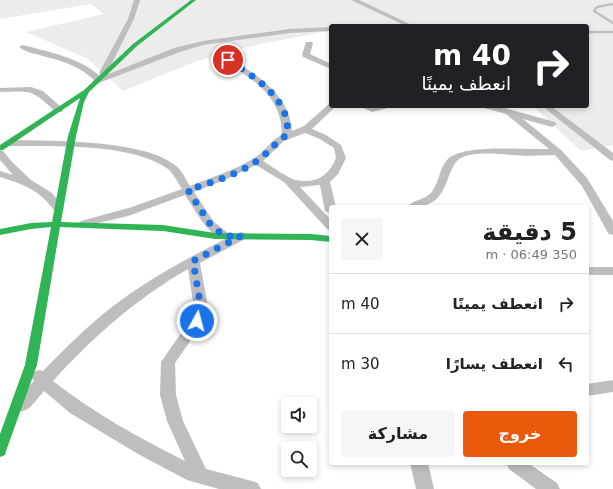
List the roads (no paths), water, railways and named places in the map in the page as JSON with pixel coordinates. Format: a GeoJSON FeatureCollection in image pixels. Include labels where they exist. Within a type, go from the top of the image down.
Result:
{"type":"FeatureCollection","features":[{"type":"Feature","properties":{"kind":"street"},"geometry":{"type":"LineString","coordinates":[[99,78],[131,19],[137,0]]}},
{"type":"Feature","properties":{"kind":"street"},"geometry":{"type":"LineString","coordinates":[[4,146],[86,91],[135,45],[194,0]]}},
{"type":"Feature","properties":{"kind":"street"},"geometry":{"type":"LineString","coordinates":[[354,0],[407,24]]}},
{"type":"Feature","properties":{"kind":"street"},"geometry":{"type":"LineString","coordinates":[[99,78],[177,50],[203,43],[289,31],[329,29]]}},
{"type":"Feature","properties":{"kind":"street"},"geometry":{"type":"LineString","coordinates":[[309,44],[306,55],[329,66]]}},
{"type":"Feature","properties":{"kind":"street"},"geometry":{"type":"LineString","coordinates":[[22,47],[42,55],[72,61],[99,78]]}},
{"type":"Feature","properties":{"kind":"street"},"geometry":{"type":"LineString","coordinates":[[219,55],[265,86],[276,97],[289,124],[287,135]]}},
{"type":"Feature","properties":{"kind":"street"},"geometry":{"type":"LineString","coordinates":[[0,90],[31,90],[40,93],[59,110]]}},
{"type":"Feature","properties":{"kind":"street"},"geometry":{"type":"LineString","coordinates":[[0,451],[31,365],[45,293],[58,208],[70,145],[81,102],[86,91]]}},
{"type":"Feature","properties":{"kind":"street"},"geometry":{"type":"LineString","coordinates":[[79,224],[110,218],[138,210],[238,172],[262,157],[277,141],[287,135],[306,129],[329,108]]}},
{"type":"Feature","properties":{"kind":"street"},"geometry":{"type":"LineString","coordinates":[[493,108],[552,124]]}},
{"type":"Feature","properties":{"kind":"street"},"geometry":{"type":"LineString","coordinates":[[549,108],[613,158]]}},
{"type":"Feature","properties":{"kind":"street"},"geometry":{"type":"LineString","coordinates":[[510,113],[549,143],[583,179],[600,206],[613,231]]}},
{"type":"Feature","properties":{"kind":"street"},"geometry":{"type":"LineString","coordinates":[[290,183],[314,184],[324,180],[333,174],[341,158],[338,146],[306,129]]}},
{"type":"Feature","properties":{"kind":"street"},"geometry":{"type":"LineString","coordinates":[[4,146],[70,145],[126,150],[154,156],[167,162],[173,168],[210,224],[224,236]]}},
{"type":"Feature","properties":{"kind":"street"},"geometry":{"type":"LineString","coordinates":[[417,205],[431,198],[441,184],[452,160],[463,154],[482,152],[557,152]]}},
{"type":"Feature","properties":{"kind":"street"},"geometry":{"type":"LineString","coordinates":[[0,153],[9,165],[28,182],[48,195],[58,208]]}},
{"type":"Feature","properties":{"kind":"street"},"geometry":{"type":"LineString","coordinates":[[256,161],[290,183],[329,226]]}},
{"type":"Feature","properties":{"kind":"street"},"geometry":{"type":"LineString","coordinates":[[0,174],[28,182]]}},
{"type":"Feature","properties":{"kind":"street"},"geometry":{"type":"LineString","coordinates":[[324,180],[330,205]]}},
{"type":"Feature","properties":{"kind":"street"},"geometry":{"type":"LineString","coordinates":[[0,232],[31,226],[79,224],[163,228],[224,236],[311,237],[329,239]]}},
{"type":"Feature","properties":{"kind":"street"},"geometry":{"type":"LineString","coordinates":[[13,416],[72,351],[116,311],[161,280],[193,261],[241,236]]}},
{"type":"Feature","properties":{"kind":"street"},"geometry":{"type":"LineString","coordinates":[[193,261],[200,302],[197,321],[182,340],[168,362],[168,395],[175,421],[200,475]]}},
{"type":"Feature","properties":{"kind":"street"},"geometry":{"type":"LineString","coordinates":[[589,271],[613,272]]}},
{"type":"Feature","properties":{"kind":"street"},"geometry":{"type":"LineString","coordinates":[[31,365],[44,382],[76,408],[144,449],[193,474],[252,489]]}},
{"type":"Feature","properties":{"kind":"street"},"geometry":{"type":"LineString","coordinates":[[589,390],[613,386]]}},
{"type":"Feature","properties":{"kind":"street"},"geometry":{"type":"LineString","coordinates":[[419,465],[425,489]]}},
{"type":"Feature","properties":{"kind":"street"},"geometry":{"type":"LineString","coordinates":[[518,465],[551,489]]}},
{"type":"Feature","properties":{"kind":"waterway"},"geometry":{"type":"LineString","coordinates":[[613,4],[597,7],[594,11],[613,23]]}},
{"type":"Feature","properties":{"kind":"waterway"},"geometry":{"type":"LineString","coordinates":[[589,32],[613,32]]}}]}
